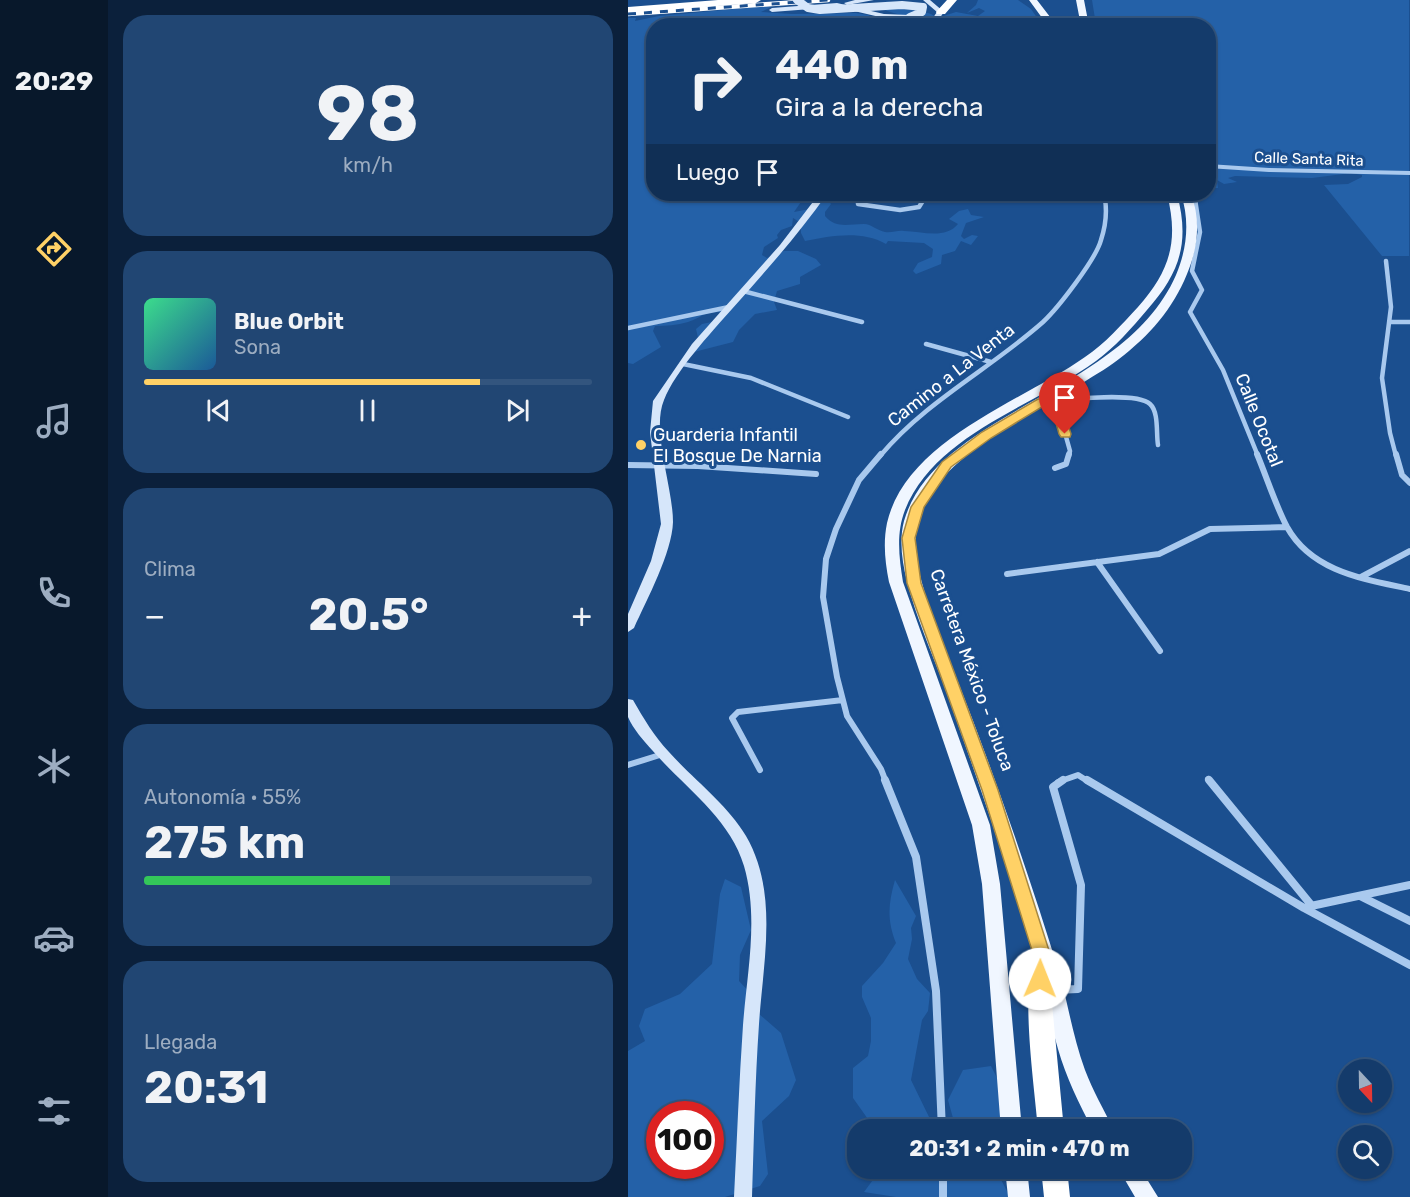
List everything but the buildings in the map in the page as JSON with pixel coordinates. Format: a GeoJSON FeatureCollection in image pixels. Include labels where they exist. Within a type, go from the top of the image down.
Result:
{"type":"FeatureCollection","features":[{"type":"Feature","properties":{"kind":"highway"},"geometry":{"type":"LineString","coordinates":[[628,8],[697,0]]}},
{"type":"Feature","properties":{"kind":"highway"},"geometry":{"type":"LineString","coordinates":[[628,8],[756,0]]}},
{"type":"Feature","properties":{"kind":"highway"},"geometry":{"type":"LineString","coordinates":[[941,12],[952,0]]}},
{"type":"Feature","properties":{"kind":"highway"},"geometry":{"type":"LineString","coordinates":[[1044,960],[1039,993],[1050,1119]]}},
{"type":"Feature","properties":{"kind":"highway"},"geometry":{"type":"LineString","coordinates":[[1055,1179],[1057,1197]]}},
{"type":"Feature","properties":{"kind":"main road"},"geometry":{"type":"LineString","coordinates":[[1033,0],[1047,18]]}},
{"type":"Feature","properties":{"kind":"main road"},"geometry":{"type":"LineString","coordinates":[[1043,13],[1045,0]]}},
{"type":"Feature","properties":{"kind":"main road"},"geometry":{"type":"LineString","coordinates":[[1072,0],[1080,4]]}},
{"type":"Feature","properties":{"kind":"main road"},"geometry":{"type":"LineString","coordinates":[[1011,1119],[994,906],[981,825],[896,582],[892,560],[892,534],[902,502],[912,484],[936,459],[968,433],[1096,356],[1155,296],[1167,277],[1177,250],[1180,230],[1174,201]]}},
{"type":"Feature","properties":{"kind":"main road","name":"Carretera México - Toluca"},"geometry":{"type":"LineString","coordinates":[[1098,1119],[1086,1099],[1075,1069],[1044,960],[991,793],[914,583],[909,538],[917,507],[942,469],[986,435],[1049,402],[1119,352],[1148,327],[1172,297],[1190,251],[1192,213],[1188,201]]}},
{"type":"Feature","properties":{"kind":"main road"},"geometry":{"type":"LineString","coordinates":[[1017,1179],[1019,1197]]}},
{"type":"Feature","properties":{"kind":"main road"},"geometry":{"type":"LineString","coordinates":[[1135,1179],[1147,1197]]}},
{"type":"Feature","properties":{"kind":"street"},"geometry":{"type":"LineString","coordinates":[[797,0],[808,8],[820,10],[900,1],[917,3],[924,7],[922,12],[910,17],[884,16],[871,12],[837,5]]}},
{"type":"Feature","properties":{"kind":"street"},"geometry":{"type":"LineString","coordinates":[[772,10],[787,5],[837,5],[872,0],[871,12]]}},
{"type":"Feature","properties":{"kind":"street"},"geometry":{"type":"LineString","coordinates":[[926,0],[941,12],[934,18]]}},
{"type":"Feature","properties":{"kind":"street","name":"Calle Santa Rita"},"geometry":{"type":"LineString","coordinates":[[1216,167],[1410,173]]}},
{"type":"Feature","properties":{"kind":"street"},"geometry":{"type":"LineString","coordinates":[[628,628],[667,527],[655,413],[658,401],[683,364],[817,201]]}},
{"type":"Feature","properties":{"kind":"street"},"geometry":{"type":"LineString","coordinates":[[858,201],[858,204],[900,210],[919,207],[923,201]]}},
{"type":"Feature","properties":{"kind":"street","name":"Camino a La Venta"},"geometry":{"type":"LineString","coordinates":[[942,1119],[936,991],[916,857],[881,769],[847,716],[823,597],[826,559],[836,529],[859,480],[892,441],[931,406],[1044,321],[1091,261],[1100,242],[1105,201]]}},
{"type":"Feature","properties":{"kind":"street","name":"Calle Ocotal"},"geometry":{"type":"LineString","coordinates":[[1197,201],[1201,213],[1201,235],[1192,271],[1202,290],[1190,312],[1223,370],[1287,527],[1298,545],[1324,566],[1410,589]]}},
{"type":"Feature","properties":{"kind":"street"},"geometry":{"type":"LineString","coordinates":[[1386,261],[1391,307],[1382,378],[1393,445],[1402,475],[1410,483]]}},
{"type":"Feature","properties":{"kind":"street"},"geometry":{"type":"LineString","coordinates":[[743,291],[862,322]]}},
{"type":"Feature","properties":{"kind":"street"},"geometry":{"type":"LineString","coordinates":[[628,328],[729,307]]}},
{"type":"Feature","properties":{"kind":"street"},"geometry":{"type":"LineString","coordinates":[[1390,322],[1410,322]]}},
{"type":"Feature","properties":{"kind":"street"},"geometry":{"type":"LineString","coordinates":[[926,345],[991,362]]}},
{"type":"Feature","properties":{"kind":"street"},"geometry":{"type":"LineString","coordinates":[[683,364],[751,378],[848,417]]}},
{"type":"Feature","properties":{"kind":"street"},"geometry":{"type":"LineString","coordinates":[[1055,468],[1066,464],[1070,451],[1049,402],[1128,398],[1146,401],[1152,407],[1158,445]]}},
{"type":"Feature","properties":{"kind":"street"},"geometry":{"type":"LineString","coordinates":[[628,465],[660,464],[816,474]]}},
{"type":"Feature","properties":{"kind":"street"},"geometry":{"type":"LineString","coordinates":[[1007,574],[1159,555],[1210,529],[1287,527]]}},
{"type":"Feature","properties":{"kind":"street"},"geometry":{"type":"LineString","coordinates":[[1361,577],[1410,551]]}},
{"type":"Feature","properties":{"kind":"street"},"geometry":{"type":"LineString","coordinates":[[1097,562],[1160,651]]}},
{"type":"Feature","properties":{"kind":"street"},"geometry":{"type":"LineString","coordinates":[[760,770],[732,718],[739,712],[843,700]]}},
{"type":"Feature","properties":{"kind":"street"},"geometry":{"type":"LineString","coordinates":[[628,703],[631,719],[733,828],[742,843],[759,899],[760,926],[751,1021],[743,1197]]}},
{"type":"Feature","properties":{"kind":"street"},"geometry":{"type":"LineString","coordinates":[[628,765],[663,754]]}},
{"type":"Feature","properties":{"kind":"street"},"geometry":{"type":"LineString","coordinates":[[1053,990],[1078,989],[1081,885],[1053,787],[1065,778],[1078,776],[1410,965]]}},
{"type":"Feature","properties":{"kind":"street"},"geometry":{"type":"LineString","coordinates":[[1208,779],[1308,907]]}},
{"type":"Feature","properties":{"kind":"street"},"geometry":{"type":"LineString","coordinates":[[1308,907],[1410,885]]}},
{"type":"Feature","properties":{"kind":"street"},"geometry":{"type":"LineString","coordinates":[[1360,895],[1410,921]]}},
{"type":"Feature","properties":{"kind":"street"},"geometry":{"type":"LineString","coordinates":[[943,1179],[943,1197]]}},
{"type":"Feature","properties":{"kind":"shaded area"},"geometry":{"type":"Polygon","coordinates":[[[978,0],[1018,0],[1031,9],[1037,18],[937,18],[956,12],[978,16],[985,11],[979,8],[967,13],[978,0]]]}},
{"type":"Feature","properties":{"kind":"shaded area"},"geometry":{"type":"Polygon","coordinates":[[[1092,0],[1409,0],[1409,256],[1382,256],[1324,185],[1348,184],[1362,175],[1351,173],[1312,178],[1235,176],[1228,178],[1237,182],[1224,184],[1217,180],[1218,188],[1216,188],[1216,18],[1095,18],[1092,0]]]}},
{"type":"Feature","properties":{"kind":"shaded area"},"geometry":{"type":"Polygon","coordinates":[[[885,2],[889,2],[934,15],[937,18],[910,18],[881,9],[885,2]]]}},
{"type":"Feature","properties":{"kind":"shaded area"},"geometry":{"type":"Polygon","coordinates":[[[767,6],[771,7],[761,12],[856,13],[873,18],[649,18],[767,6]]]}},
{"type":"Feature","properties":{"kind":"shaded area"},"geometry":{"type":"Polygon","coordinates":[[[628,18],[636,18],[635,21],[646,19],[646,201],[802,201],[794,212],[810,209],[812,204],[829,201],[831,204],[825,216],[833,223],[867,224],[888,232],[932,234],[953,229],[958,224],[949,219],[959,211],[968,209],[971,215],[984,217],[966,223],[961,236],[964,239],[972,235],[978,236],[971,245],[961,241],[955,251],[942,255],[941,264],[916,274],[913,271],[918,263],[932,257],[933,249],[924,243],[888,241],[886,244],[866,237],[846,235],[805,241],[801,233],[801,223],[793,218],[792,226],[781,230],[777,235],[778,238],[764,247],[762,255],[767,258],[784,251],[798,251],[816,259],[821,265],[800,277],[800,284],[777,291],[774,302],[777,310],[755,314],[739,330],[733,342],[694,352],[699,342],[696,329],[702,324],[717,321],[722,315],[719,312],[705,314],[684,323],[655,326],[653,331],[661,347],[633,364],[628,363],[628,18]]]}},
{"type":"Feature","properties":{"kind":"shaded area"},"geometry":{"type":"Polygon","coordinates":[[[725,879],[741,887],[751,930],[740,955],[739,981],[753,996],[759,1014],[781,1033],[796,1080],[789,1096],[762,1121],[768,1174],[760,1186],[725,1197],[628,1197],[628,1051],[645,1041],[639,1026],[645,1009],[680,994],[712,964],[720,894],[725,879]]]}},
{"type":"Feature","properties":{"kind":"shaded area"},"geometry":{"type":"Polygon","coordinates":[[[895,880],[916,916],[911,928],[912,939],[908,959],[917,979],[930,993],[928,1011],[922,1020],[911,1080],[930,1119],[868,1119],[853,1098],[853,1068],[868,1056],[871,1041],[871,1018],[862,997],[862,986],[883,963],[896,943],[891,927],[891,897],[895,880]]]}},
{"type":"Feature","properties":{"kind":"shaded area"},"geometry":{"type":"Polygon","coordinates":[[[991,1066],[1011,1106],[1008,1119],[953,1119],[948,1100],[963,1070],[991,1066]]]}},
{"type":"Feature","properties":{"kind":"shaded area"},"geometry":{"type":"Polygon","coordinates":[[[874,1179],[1001,1179],[1010,1197],[896,1197],[864,1192],[874,1179]]]}},
{"type":"Feature","properties":{"kind":"railway"},"geometry":{"type":"LineString","coordinates":[[628,14],[828,0]]}},
{"type":"Feature","properties":{"kind":"place","name":"Guarderia Infantil El Bosque De Narnia"},"geometry":{"type":"Point","coordinates":[641,445]}},
{"type":"Feature","properties":{"kind":"route"},"geometry":{"type":"LineString","coordinates":[[1040,979],[1044,960],[990,790],[914,583],[909,538],[917,507],[938,473],[946,464],[986,435],[1042,402],[1056,401],[1065,434]]}}]}
